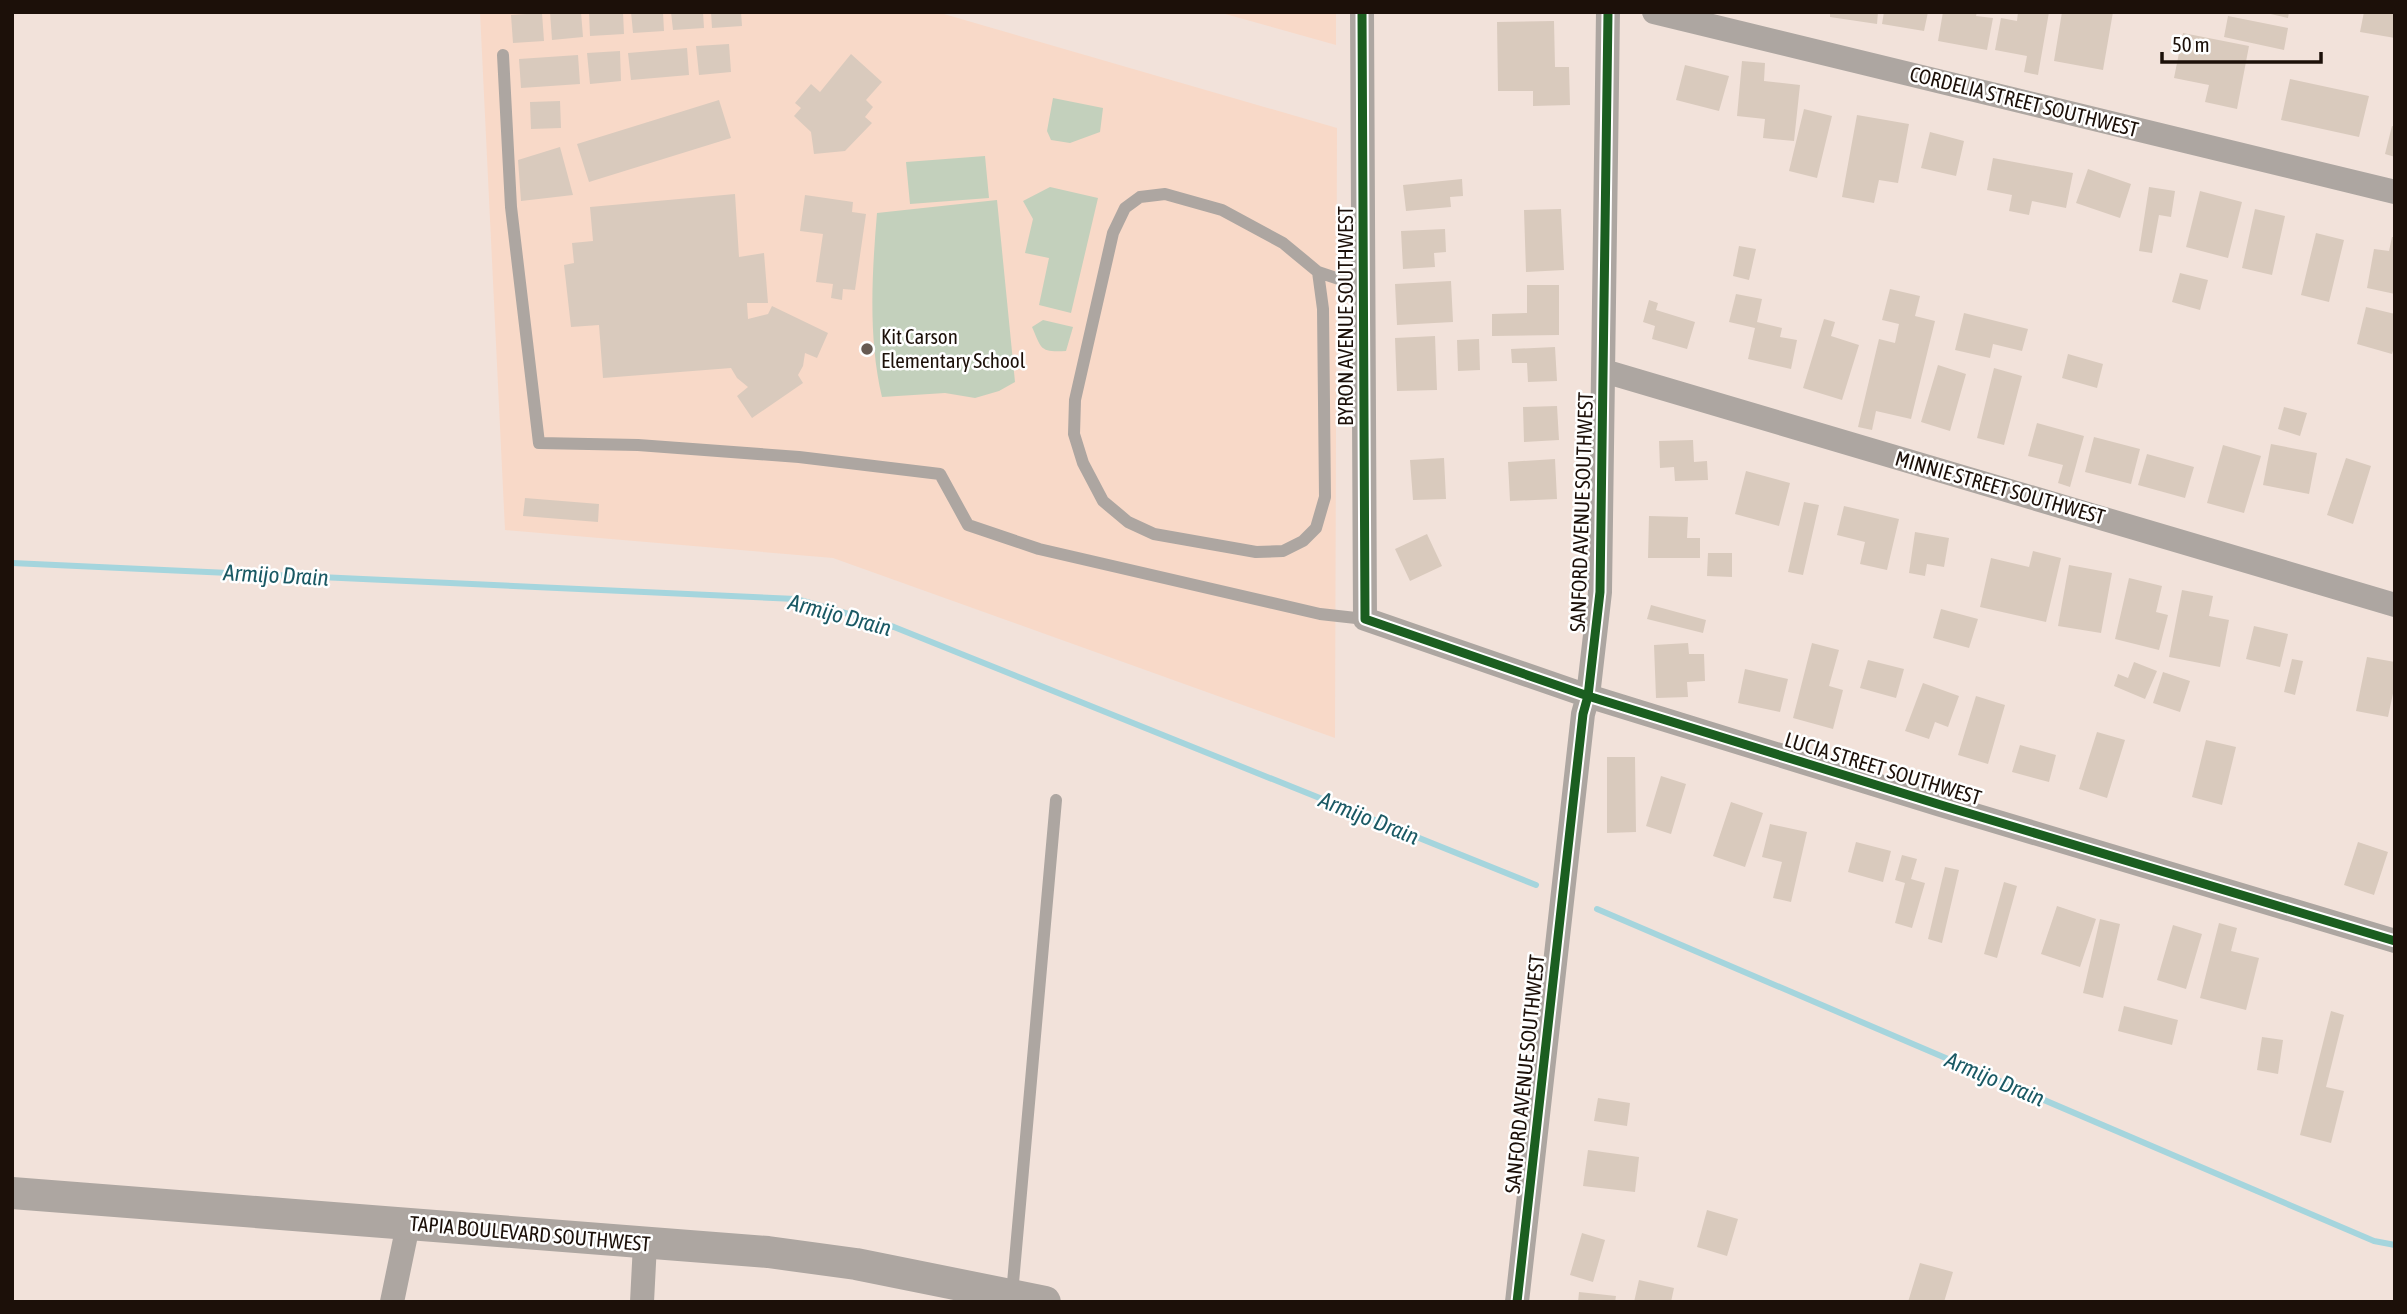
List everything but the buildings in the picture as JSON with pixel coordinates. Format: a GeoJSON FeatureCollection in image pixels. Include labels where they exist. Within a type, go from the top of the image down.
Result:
{"type":"FeatureCollection","features":[{"type":"Feature","properties":{"kind":"street","name":"BYRON AVENUE SOUTHWEST"},"geometry":{"type":"LineString","coordinates":[[1362,12],[1365,619]]}},
{"type":"Feature","properties":{"kind":"street","name":"SANFORD AVENUE SOUTHWEST"},"geometry":{"type":"LineString","coordinates":[[1517,1302],[1583,714],[1588,696],[1600,592],[1608,12]]}},
{"type":"Feature","properties":{"kind":"street","name":"CORDELIA STREET SOUTHWEST"},"geometry":{"type":"LineString","coordinates":[[1654,12],[2395,192]]}},
{"type":"Feature","properties":{"kind":"street","name":"MINNIE STREET SOUTHWEST"},"geometry":{"type":"LineString","coordinates":[[1604,371],[2395,605]]}},
{"type":"Feature","properties":{"kind":"street","name":"LUCIA STREET SOUTHWEST"},"geometry":{"type":"LineString","coordinates":[[1365,619],[1588,696],[2395,941]]}},
{"type":"Feature","properties":{"kind":"street","name":"TAPIA BOULEVARD SOUTHWEST"},"geometry":{"type":"LineString","coordinates":[[12,1192],[768,1252],[856,1264],[1045,1302]]}},
{"type":"Feature","properties":{"kind":"street"},"geometry":{"type":"LineString","coordinates":[[392,1302],[408,1225]]}},
{"type":"Feature","properties":{"kind":"street"},"geometry":{"type":"LineString","coordinates":[[642,1302],[645,1244]]}},
{"type":"Feature","properties":{"kind":"lane"},"geometry":{"type":"LineString","coordinates":[[503,55],[511,207],[539,443],[638,445],[800,457],[940,474],[968,525],[1027,545],[1320,614],[1365,619]]}},
{"type":"Feature","properties":{"kind":"lane"},"geometry":{"type":"LineString","coordinates":[[1318,272],[1323,309],[1325,497],[1316,528],[1303,541],[1283,551],[1256,552],[1154,534],[1128,522],[1102,501],[1083,463],[1074,434],[1075,400],[1113,233],[1125,208],[1140,197],[1165,194],[1222,210],[1283,243],[1318,272],[1363,288]]}},
{"type":"Feature","properties":{"kind":"lane"},"geometry":{"type":"LineString","coordinates":[[1012,1295],[1056,800]]}},
{"type":"Feature","properties":{"kind":"shaded area"},"geometry":{"type":"Polygon","coordinates":[[[480,12],[937,12],[1337,128],[1335,738],[833,558],[505,530],[480,12]]]}},
{"type":"Feature","properties":{"kind":"shaded area"},"geometry":{"type":"Polygon","coordinates":[[[1218,12],[1336,12],[1336,45],[1218,12]]]}},
{"type":"Feature","properties":{"kind":"green space"},"geometry":{"type":"Polygon","coordinates":[[[1053,98],[1103,108],[1100,132],[1070,143],[1051,140],[1047,131],[1053,98]]]}},
{"type":"Feature","properties":{"kind":"green space"},"geometry":{"type":"Polygon","coordinates":[[[985,156],[989,198],[910,204],[906,162],[985,156]]]}},
{"type":"Feature","properties":{"kind":"green space"},"geometry":{"type":"Polygon","coordinates":[[[1050,187],[1098,198],[1071,313],[1039,305],[1049,258],[1025,253],[1033,219],[1023,201],[1050,187]]]}},
{"type":"Feature","properties":{"kind":"green space"},"geometry":{"type":"Polygon","coordinates":[[[997,200],[1015,382],[999,391],[975,398],[945,393],[882,397],[873,329],[877,213],[997,200]]]}},
{"type":"Feature","properties":{"kind":"green space"},"geometry":{"type":"Polygon","coordinates":[[[1043,320],[1073,327],[1066,351],[1046,350],[1040,345],[1032,327],[1043,320]]]}},
{"type":"Feature","properties":{"kind":"waterway","name":"Armijo Drain"},"geometry":{"type":"LineString","coordinates":[[12,563],[796,599],[894,627],[1536,885]]}},
{"type":"Feature","properties":{"kind":"waterway","name":"Armijo Drain"},"geometry":{"type":"LineString","coordinates":[[1597,909],[2374,1241],[2395,1245]]}},
{"type":"Feature","properties":{"kind":"cycle path"},"geometry":{"type":"LineString","coordinates":[[1362,12],[1365,619],[1588,696],[2395,941]]}},
{"type":"Feature","properties":{"kind":"cycle path"},"geometry":{"type":"LineString","coordinates":[[1517,1302],[1583,714],[1588,696],[1600,592],[1608,12]]}},
{"type":"Feature","properties":{"kind":"place","name":"Kit Carson Elementary School"},"geometry":{"type":"Point","coordinates":[867,349]}}]}
